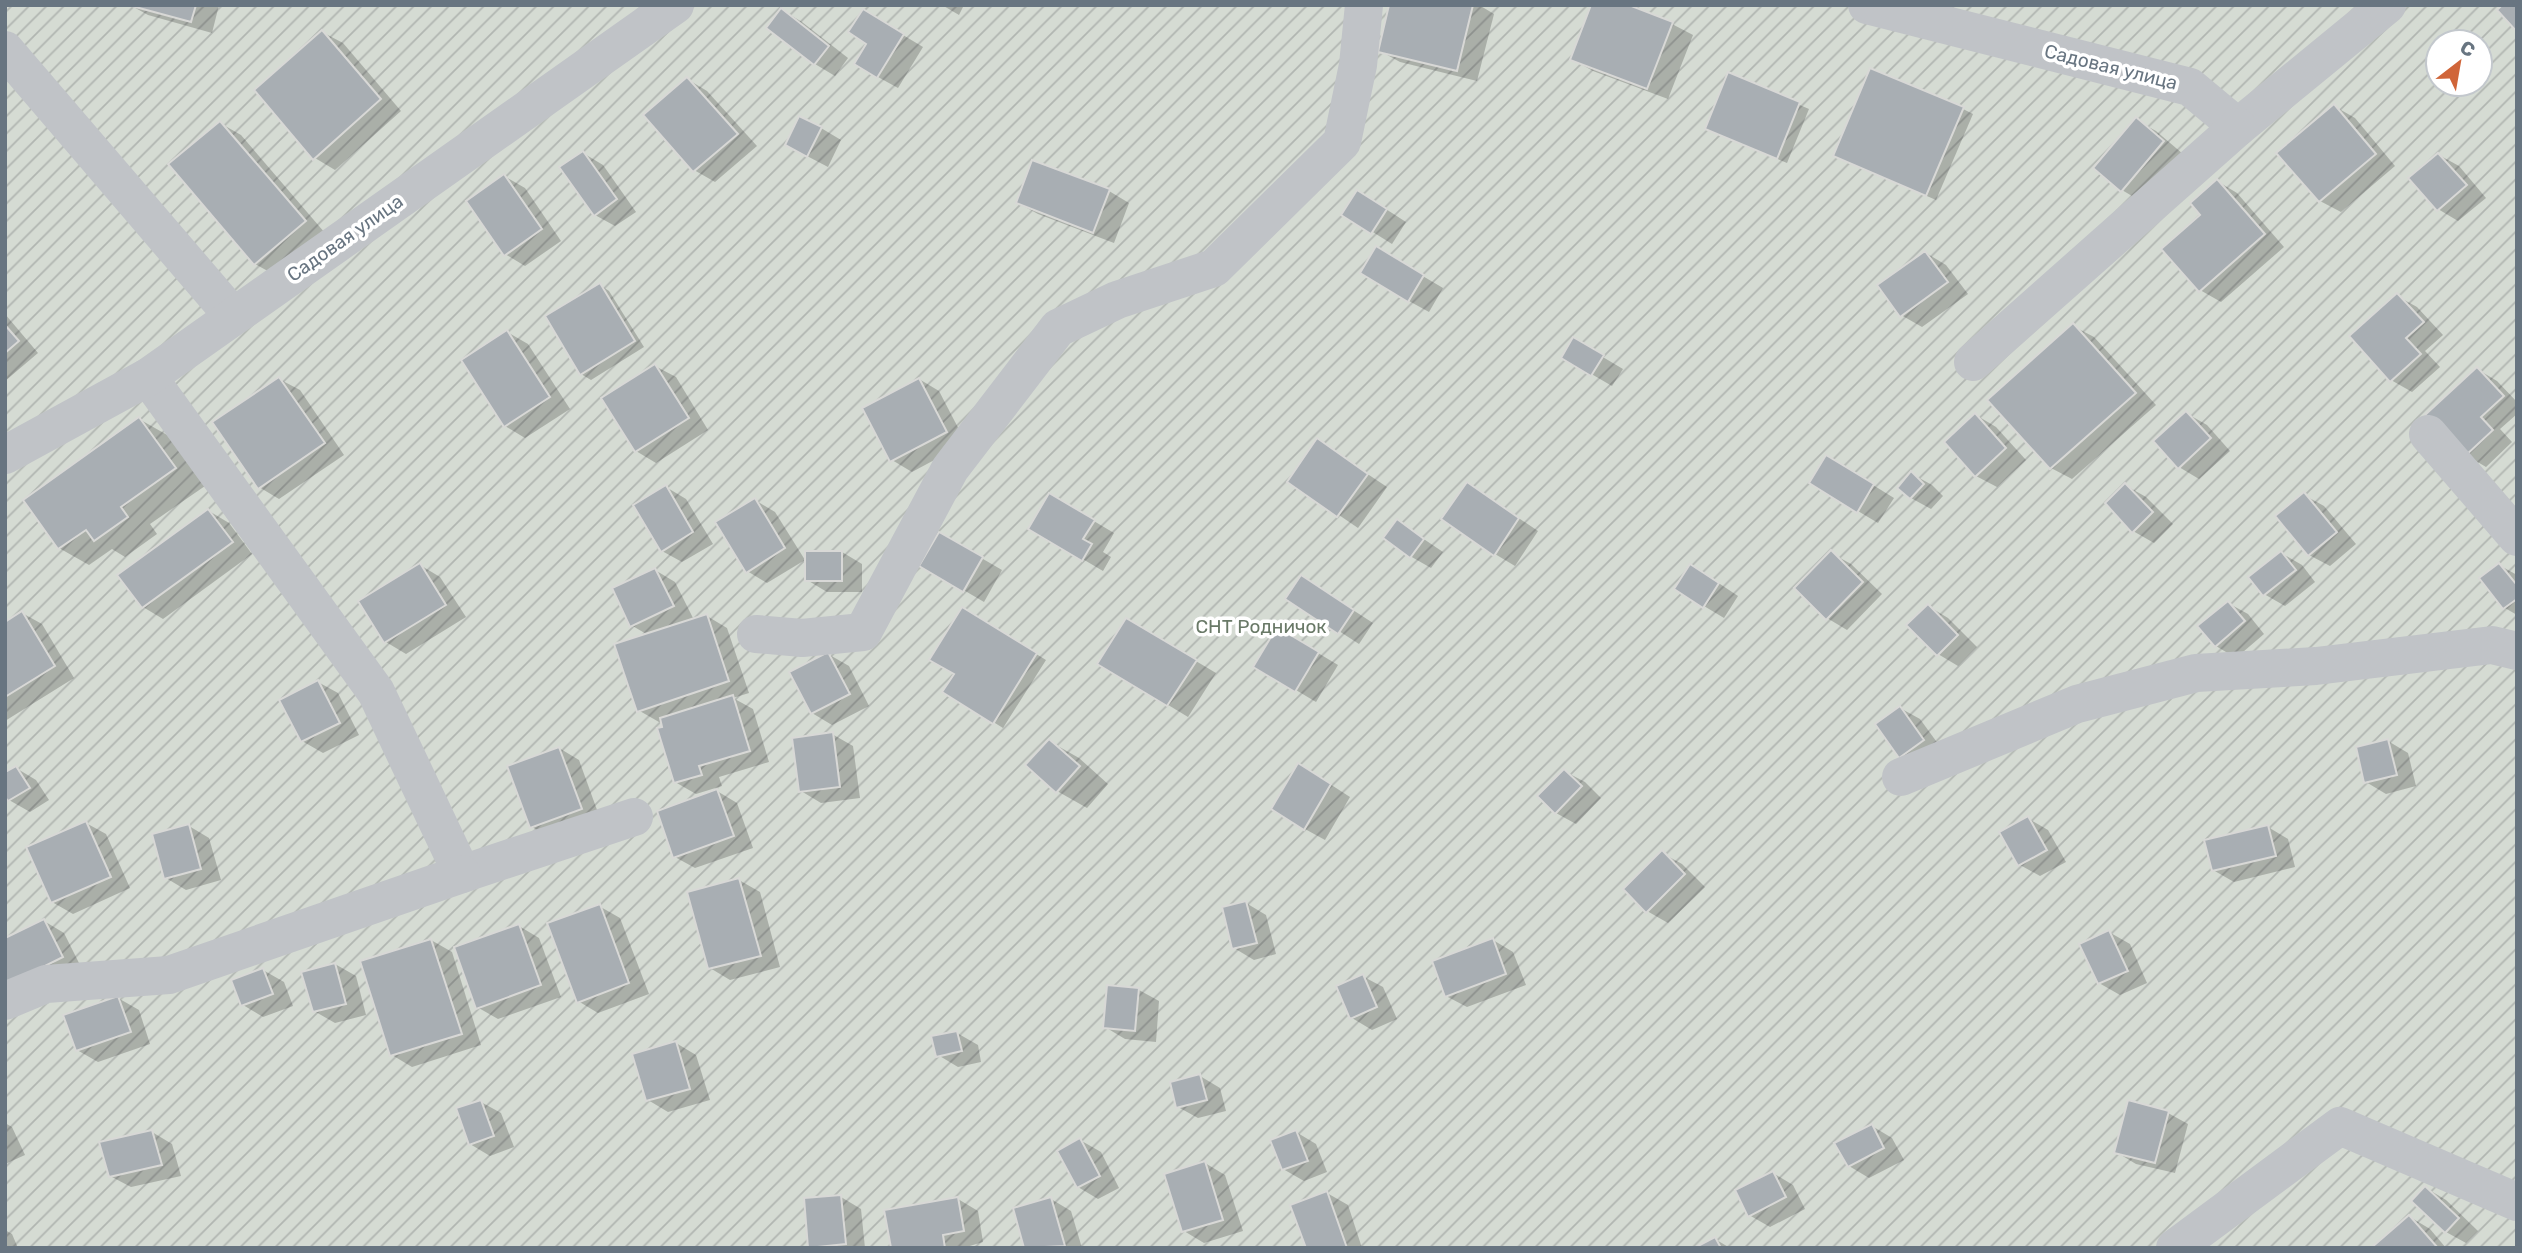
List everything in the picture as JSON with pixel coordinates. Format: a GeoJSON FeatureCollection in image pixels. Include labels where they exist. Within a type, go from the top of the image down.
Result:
{"type":"FeatureCollection","features":[{"type":"Feature","properties":{"kind":"street","name":"Садовая улица"},"geometry":{"type":"LineString","coordinates":[[5,455],[148,377],[675,5]]}},
{"type":"Feature","properties":{"kind":"street"},"geometry":{"type":"LineString","coordinates":[[755,634],[802,638],[863,632],[950,469],[1058,328],[1117,300],[1214,268],[1342,142],[1358,65],[1364,5]]}},
{"type":"Feature","properties":{"kind":"street","name":"Садовая улица"},"geometry":{"type":"LineString","coordinates":[[1867,5],[2190,87],[2238,127]]}},
{"type":"Feature","properties":{"kind":"street"},"geometry":{"type":"LineString","coordinates":[[1973,362],[2238,127],[2387,5]]}},
{"type":"Feature","properties":{"kind":"street"},"geometry":{"type":"LineString","coordinates":[[5,50],[233,316]]}},
{"type":"Feature","properties":{"kind":"street"},"geometry":{"type":"LineString","coordinates":[[148,377],[376,692],[462,874]]}},
{"type":"Feature","properties":{"kind":"street"},"geometry":{"type":"LineString","coordinates":[[2428,434],[2517,537]]}},
{"type":"Feature","properties":{"kind":"street"},"geometry":{"type":"LineString","coordinates":[[1901,777],[2077,704],[2196,673],[2316,666],[2492,645],[2517,651]]}},
{"type":"Feature","properties":{"kind":"street"},"geometry":{"type":"LineString","coordinates":[[5,1001],[46,984],[169,975],[634,817]]}},
{"type":"Feature","properties":{"kind":"street"},"geometry":{"type":"LineString","coordinates":[[2175,1248],[2340,1126],[2517,1202]]}},
{"type":"Feature","properties":{"kind":"green space","name":"СНТ Родничок"},"geometry":{"type":"Polygon","coordinates":[[[5,5],[2517,5],[2517,1248],[5,1248],[5,5]]]}},
{"type":"Feature","properties":{"kind":"building"},"geometry":{"type":"Polygon","coordinates":[[[128,5],[196,5],[191,22],[128,5]]]}},
{"type":"Feature","properties":{"kind":"building"},"geometry":{"type":"Polygon","coordinates":[[[1389,5],[1473,5],[1457,71],[1378,52],[1389,5]]]}},
{"type":"Feature","properties":{"kind":"building"},"geometry":{"type":"Polygon","coordinates":[[[1591,5],[1629,5],[1673,22],[1647,89],[1570,60],[1591,5]]]}},
{"type":"Feature","properties":{"kind":"building"},"geometry":{"type":"Polygon","coordinates":[[[2502,5],[2517,5],[2517,32],[2497,10],[2502,5]]]}},
{"type":"Feature","properties":{"kind":"building"},"geometry":{"type":"Polygon","coordinates":[[[781,8],[829,46],[814,65],[766,28],[781,8]]]}},
{"type":"Feature","properties":{"kind":"building"},"geometry":{"type":"Polygon","coordinates":[[[863,9],[904,34],[877,78],[854,64],[866,44],[848,32],[863,9]]]}},
{"type":"Feature","properties":{"kind":"building"},"geometry":{"type":"Polygon","coordinates":[[[322,30],[381,99],[313,160],[254,90],[322,30]]]}},
{"type":"Feature","properties":{"kind":"building"},"geometry":{"type":"Polygon","coordinates":[[[1870,68],[1964,107],[1926,196],[1833,156],[1870,68]]]}},
{"type":"Feature","properties":{"kind":"building"},"geometry":{"type":"Polygon","coordinates":[[[1728,72],[1800,102],[1777,159],[1705,129],[1728,72]]]}},
{"type":"Feature","properties":{"kind":"building"},"geometry":{"type":"Polygon","coordinates":[[[687,77],[738,134],[693,172],[643,115],[687,77]]]}},
{"type":"Feature","properties":{"kind":"building"},"geometry":{"type":"Polygon","coordinates":[[[2334,104],[2376,154],[2319,202],[2276,153],[2334,104]]]}},
{"type":"Feature","properties":{"kind":"building"},"geometry":{"type":"Polygon","coordinates":[[[799,116],[822,127],[807,157],[785,145],[799,116]]]}},
{"type":"Feature","properties":{"kind":"building"},"geometry":{"type":"Polygon","coordinates":[[[2136,117],[2164,141],[2121,192],[2093,168],[2136,117]]]}},
{"type":"Feature","properties":{"kind":"building"},"geometry":{"type":"Polygon","coordinates":[[[220,121],[306,221],[254,265],[168,164],[220,121]]]}},
{"type":"Feature","properties":{"kind":"building"},"geometry":{"type":"Polygon","coordinates":[[[583,151],[617,199],[594,216],[559,167],[583,151]]]}},
{"type":"Feature","properties":{"kind":"building"},"geometry":{"type":"Polygon","coordinates":[[[2438,153],[2467,185],[2437,211],[2408,178],[2438,153]]]}},
{"type":"Feature","properties":{"kind":"building"},"geometry":{"type":"Polygon","coordinates":[[[1032,160],[1110,189],[1093,233],[1016,203],[1032,160]]]}},
{"type":"Feature","properties":{"kind":"building"},"geometry":{"type":"Polygon","coordinates":[[[504,174],[542,229],[504,256],[466,201],[504,174]]]}},
{"type":"Feature","properties":{"kind":"building"},"geometry":{"type":"Polygon","coordinates":[[[2217,179],[2265,234],[2199,292],[2161,249],[2200,215],[2190,203],[2217,179]]]}},
{"type":"Feature","properties":{"kind":"building"},"geometry":{"type":"Polygon","coordinates":[[[1357,190],[1387,209],[1371,234],[1341,215],[1357,190]]]}},
{"type":"Feature","properties":{"kind":"building"},"geometry":{"type":"Polygon","coordinates":[[[1376,246],[1424,275],[1408,302],[1360,273],[1376,246]]]}},
{"type":"Feature","properties":{"kind":"building"},"geometry":{"type":"Polygon","coordinates":[[[1925,251],[1948,282],[1900,317],[1877,285],[1925,251]]]}},
{"type":"Feature","properties":{"kind":"building"},"geometry":{"type":"Polygon","coordinates":[[[600,283],[635,341],[580,375],[545,316],[600,283]]]}},
{"type":"Feature","properties":{"kind":"building"},"geometry":{"type":"Polygon","coordinates":[[[2397,293],[2424,322],[2406,338],[2421,354],[2390,382],[2349,336],[2397,293]]]}},
{"type":"Feature","properties":{"kind":"building"},"geometry":{"type":"Polygon","coordinates":[[[2073,323],[2136,393],[2050,469],[1987,400],[2073,323]]]}},
{"type":"Feature","properties":{"kind":"building"},"geometry":{"type":"Polygon","coordinates":[[[5,325],[19,341],[5,353],[5,325]]]}},
{"type":"Feature","properties":{"kind":"building"},"geometry":{"type":"Polygon","coordinates":[[[507,330],[550,397],[504,427],[461,360],[507,330]]]}},
{"type":"Feature","properties":{"kind":"building"},"geometry":{"type":"Polygon","coordinates":[[[1573,337],[1604,355],[1591,376],[1561,358],[1573,337]]]}},
{"type":"Feature","properties":{"kind":"building"},"geometry":{"type":"Polygon","coordinates":[[[655,364],[689,418],[635,452],[601,398],[655,364]]]}},
{"type":"Feature","properties":{"kind":"building"},"geometry":{"type":"Polygon","coordinates":[[[2477,367],[2504,396],[2481,417],[2493,430],[2464,457],[2425,415],[2477,367]]]}},
{"type":"Feature","properties":{"kind":"building"},"geometry":{"type":"Polygon","coordinates":[[[279,377],[325,443],[258,489],[212,422],[279,377]]]}},
{"type":"Feature","properties":{"kind":"building"},"geometry":{"type":"Polygon","coordinates":[[[919,378],[947,432],[890,462],[862,408],[919,378]]]}},
{"type":"Feature","properties":{"kind":"building"},"geometry":{"type":"Polygon","coordinates":[[[2186,411],[2211,438],[2178,469],[2153,441],[2186,411]]]}},
{"type":"Feature","properties":{"kind":"building"},"geometry":{"type":"Polygon","coordinates":[[[1975,413],[2006,448],[1975,477],[1944,442],[1975,413]]]}},
{"type":"Feature","properties":{"kind":"building"},"geometry":{"type":"Polygon","coordinates":[[[139,417],[176,468],[121,507],[128,517],[94,541],[86,530],[58,549],[23,500],[139,417]]]}},
{"type":"Feature","properties":{"kind":"building"},"geometry":{"type":"Polygon","coordinates":[[[1317,438],[1368,474],[1337,517],[1287,482],[1317,438]]]}},
{"type":"Feature","properties":{"kind":"building"},"geometry":{"type":"Polygon","coordinates":[[[1826,455],[1874,484],[1857,513],[1809,483],[1826,455]]]}},
{"type":"Feature","properties":{"kind":"building"},"geometry":{"type":"Polygon","coordinates":[[[1911,471],[1924,484],[1910,499],[1897,488],[1911,471]]]}},
{"type":"Feature","properties":{"kind":"building"},"geometry":{"type":"Polygon","coordinates":[[[1467,482],[1519,518],[1494,556],[1441,519],[1467,482]]]}},
{"type":"Feature","properties":{"kind":"building"},"geometry":{"type":"Polygon","coordinates":[[[2125,483],[2153,512],[2132,533],[2105,503],[2125,483]]]}},
{"type":"Feature","properties":{"kind":"building"},"geometry":{"type":"Polygon","coordinates":[[[666,485],[693,532],[661,552],[633,505],[666,485]]]}},
{"type":"Feature","properties":{"kind":"building"},"geometry":{"type":"Polygon","coordinates":[[[2304,492],[2337,532],[2308,556],[2275,516],[2304,492]]]}},
{"type":"Feature","properties":{"kind":"building"},"geometry":{"type":"Polygon","coordinates":[[[1049,493],[1095,520],[1083,539],[1092,544],[1082,561],[1028,529],[1049,493]]]}},
{"type":"Feature","properties":{"kind":"building"},"geometry":{"type":"Polygon","coordinates":[[[755,498],[785,548],[746,573],[715,522],[755,498]]]}},
{"type":"Feature","properties":{"kind":"building"},"geometry":{"type":"Polygon","coordinates":[[[208,509],[233,542],[142,608],[117,575],[208,509]]]}},
{"type":"Feature","properties":{"kind":"building"},"geometry":{"type":"Polygon","coordinates":[[[1397,519],[1424,539],[1410,558],[1383,538],[1397,519]]]}},
{"type":"Feature","properties":{"kind":"building"},"geometry":{"type":"Polygon","coordinates":[[[939,532],[983,557],[963,592],[919,566],[939,532]]]}},
{"type":"Feature","properties":{"kind":"building"},"geometry":{"type":"Polygon","coordinates":[[[1831,550],[1863,582],[1826,620],[1794,588],[1831,550]]]}},
{"type":"Feature","properties":{"kind":"building"},"geometry":{"type":"Polygon","coordinates":[[[805,551],[842,551],[842,581],[805,581],[805,551]]]}},
{"type":"Feature","properties":{"kind":"building"},"geometry":{"type":"Polygon","coordinates":[[[2281,551],[2296,570],[2263,596],[2248,577],[2281,551]]]}},
{"type":"Feature","properties":{"kind":"building"},"geometry":{"type":"Polygon","coordinates":[[[420,563],[446,605],[384,643],[358,601],[420,563]]]}},
{"type":"Feature","properties":{"kind":"building"},"geometry":{"type":"Polygon","coordinates":[[[2499,563],[2517,585],[2517,599],[2503,609],[2479,578],[2499,563]]]}},
{"type":"Feature","properties":{"kind":"building"},"geometry":{"type":"Polygon","coordinates":[[[1690,564],[1719,583],[1703,608],[1674,589],[1690,564]]]}},
{"type":"Feature","properties":{"kind":"building"},"geometry":{"type":"Polygon","coordinates":[[[655,568],[674,606],[630,627],[612,588],[655,568]]]}},
{"type":"Feature","properties":{"kind":"building"},"geometry":{"type":"Polygon","coordinates":[[[1301,575],[1354,610],[1338,634],[1285,599],[1301,575]]]}},
{"type":"Feature","properties":{"kind":"building"},"geometry":{"type":"Polygon","coordinates":[[[2228,601],[2245,621],[2215,647],[2197,626],[2228,601]]]}},
{"type":"Feature","properties":{"kind":"building"},"geometry":{"type":"Polygon","coordinates":[[[1928,604],[1958,635],[1937,656],[1906,625],[1928,604]]]}},
{"type":"Feature","properties":{"kind":"building"},"geometry":{"type":"Polygon","coordinates":[[[962,607],[1037,653],[993,724],[942,692],[954,674],[929,660],[962,607]]]}},
{"type":"Feature","properties":{"kind":"building"},"geometry":{"type":"Polygon","coordinates":[[[22,611],[55,666],[5,697],[5,622],[22,611]]]}},
{"type":"Feature","properties":{"kind":"building"},"geometry":{"type":"Polygon","coordinates":[[[707,614],[729,681],[637,712],[614,644],[707,614]]]}},
{"type":"Feature","properties":{"kind":"building"},"geometry":{"type":"Polygon","coordinates":[[[1126,618],[1197,660],[1167,706],[1097,664],[1126,618]]]}},
{"type":"Feature","properties":{"kind":"building"},"geometry":{"type":"Polygon","coordinates":[[[1277,627],[1319,652],[1295,692],[1253,667],[1277,627]]]}},
{"type":"Feature","properties":{"kind":"building"},"geometry":{"type":"Polygon","coordinates":[[[828,652],[850,694],[811,714],[789,672],[828,652]]]}},
{"type":"Feature","properties":{"kind":"building"},"geometry":{"type":"Polygon","coordinates":[[[318,680],[340,723],[301,742],[279,700],[318,680]]]}},
{"type":"Feature","properties":{"kind":"building"},"geometry":{"type":"Polygon","coordinates":[[[733,695],[750,751],[699,766],[702,775],[674,783],[657,728],[662,727],[660,718],[733,695]]]}},
{"type":"Feature","properties":{"kind":"building"},"geometry":{"type":"Polygon","coordinates":[[[1900,706],[1924,740],[1899,758],[1875,724],[1900,706]]]}},
{"type":"Feature","properties":{"kind":"building"},"geometry":{"type":"Polygon","coordinates":[[[833,732],[840,787],[799,792],[792,738],[833,732]]]}},
{"type":"Feature","properties":{"kind":"building"},"geometry":{"type":"Polygon","coordinates":[[[1049,739],[1080,766],[1056,793],[1025,765],[1049,739]]]}},
{"type":"Feature","properties":{"kind":"building"},"geometry":{"type":"Polygon","coordinates":[[[2388,739],[2397,775],[2364,783],[2356,747],[2388,739]]]}},
{"type":"Feature","properties":{"kind":"building"},"geometry":{"type":"Polygon","coordinates":[[[559,747],[582,809],[530,828],[507,766],[559,747]]]}},
{"type":"Feature","properties":{"kind":"building"},"geometry":{"type":"Polygon","coordinates":[[[1298,763],[1331,784],[1304,830],[1271,809],[1298,763]]]}},
{"type":"Feature","properties":{"kind":"building"},"geometry":{"type":"Polygon","coordinates":[[[16,766],[30,788],[8,801],[5,797],[5,772],[16,766]]]}},
{"type":"Feature","properties":{"kind":"building"},"geometry":{"type":"Polygon","coordinates":[[[1564,769],[1582,786],[1555,814],[1537,796],[1564,769]]]}},
{"type":"Feature","properties":{"kind":"building"},"geometry":{"type":"Polygon","coordinates":[[[717,789],[734,836],[673,858],[657,811],[717,789]]]}},
{"type":"Feature","properties":{"kind":"building"},"geometry":{"type":"Polygon","coordinates":[[[2028,816],[2047,850],[2018,866],[1999,832],[2028,816]]]}},
{"type":"Feature","properties":{"kind":"building"},"geometry":{"type":"Polygon","coordinates":[[[86,821],[111,877],[51,903],[26,847],[86,821]]]}},
{"type":"Feature","properties":{"kind":"building"},"geometry":{"type":"Polygon","coordinates":[[[189,824],[201,869],[164,879],[152,834],[189,824]]]}},
{"type":"Feature","properties":{"kind":"building"},"geometry":{"type":"Polygon","coordinates":[[[2268,825],[2276,856],[2212,871],[2204,840],[2268,825]]]}},
{"type":"Feature","properties":{"kind":"building"},"geometry":{"type":"Polygon","coordinates":[[[1662,850],[1685,874],[1646,913],[1623,889],[1662,850]]]}},
{"type":"Feature","properties":{"kind":"building"},"geometry":{"type":"Polygon","coordinates":[[[739,878],[761,956],[708,969],[687,892],[739,878]]]}},
{"type":"Feature","properties":{"kind":"building"},"geometry":{"type":"Polygon","coordinates":[[[1246,901],[1257,943],[1232,949],[1222,907],[1246,901]]]}},
{"type":"Feature","properties":{"kind":"building"},"geometry":{"type":"Polygon","coordinates":[[[600,904],[629,983],[577,1003],[547,923],[600,904]]]}},
{"type":"Feature","properties":{"kind":"building"},"geometry":{"type":"Polygon","coordinates":[[[44,919],[63,957],[5,986],[5,938],[44,919]]]}},
{"type":"Feature","properties":{"kind":"building"},"geometry":{"type":"Polygon","coordinates":[[[519,924],[541,985],[476,1009],[454,947],[519,924]]]}},
{"type":"Feature","properties":{"kind":"building"},"geometry":{"type":"Polygon","coordinates":[[[2109,930],[2128,971],[2098,984],[2079,944],[2109,930]]]}},
{"type":"Feature","properties":{"kind":"building"},"geometry":{"type":"Polygon","coordinates":[[[1493,938],[1506,974],[1445,997],[1432,961],[1493,938]]]}},
{"type":"Feature","properties":{"kind":"building"},"geometry":{"type":"Polygon","coordinates":[[[431,939],[462,1034],[390,1056],[360,961],[431,939]]]}},
{"type":"Feature","properties":{"kind":"building"},"geometry":{"type":"Polygon","coordinates":[[[335,963],[346,1004],[313,1012],[301,972],[335,963]]]}},
{"type":"Feature","properties":{"kind":"building"},"geometry":{"type":"Polygon","coordinates":[[[263,968],[273,994],[241,1006],[231,980],[263,968]]]}},
{"type":"Feature","properties":{"kind":"building"},"geometry":{"type":"Polygon","coordinates":[[[1363,974],[1377,1007],[1350,1019],[1336,986],[1363,974]]]}},
{"type":"Feature","properties":{"kind":"building"},"geometry":{"type":"Polygon","coordinates":[[[1107,985],[1139,988],[1135,1031],[1103,1028],[1107,985]]]}},
{"type":"Feature","properties":{"kind":"building"},"geometry":{"type":"Polygon","coordinates":[[[118,996],[131,1032],[76,1051],[63,1015],[118,996]]]}},
{"type":"Feature","properties":{"kind":"building"},"geometry":{"type":"Polygon","coordinates":[[[957,1031],[962,1051],[936,1057],[931,1036],[957,1031]]]}},
{"type":"Feature","properties":{"kind":"building"},"geometry":{"type":"Polygon","coordinates":[[[676,1041],[690,1089],[646,1101],[632,1054],[676,1041]]]}},
{"type":"Feature","properties":{"kind":"building"},"geometry":{"type":"Polygon","coordinates":[[[1200,1074],[1207,1100],[1176,1108],[1170,1082],[1200,1074]]]}},
{"type":"Feature","properties":{"kind":"building"},"geometry":{"type":"Polygon","coordinates":[[[481,1100],[494,1136],[469,1145],[456,1108],[481,1100]]]}},
{"type":"Feature","properties":{"kind":"building"},"geometry":{"type":"Polygon","coordinates":[[[2128,1100],[2169,1111],[2155,1163],[2114,1153],[2128,1100]]]}},
{"type":"Feature","properties":{"kind":"building"},"geometry":{"type":"Polygon","coordinates":[[[1872,1124],[1884,1148],[1848,1167],[1834,1143],[1872,1124]]]}},
{"type":"Feature","properties":{"kind":"building"},"geometry":{"type":"Polygon","coordinates":[[[152,1130],[162,1165],[109,1177],[99,1142],[152,1130]]]}},
{"type":"Feature","properties":{"kind":"building"},"geometry":{"type":"Polygon","coordinates":[[[1296,1130],[1308,1161],[1282,1170],[1270,1140],[1296,1130]]]}},
{"type":"Feature","properties":{"kind":"building"},"geometry":{"type":"Polygon","coordinates":[[[1080,1138],[1100,1176],[1077,1188],[1057,1151],[1080,1138]]]}},
{"type":"Feature","properties":{"kind":"building"},"geometry":{"type":"Polygon","coordinates":[[[1205,1161],[1223,1220],[1182,1232],[1164,1174],[1205,1161]]]}},
{"type":"Feature","properties":{"kind":"building"},"geometry":{"type":"Polygon","coordinates":[[[1773,1171],[1786,1197],[1748,1217],[1735,1190],[1773,1171]]]}},
{"type":"Feature","properties":{"kind":"building"},"geometry":{"type":"Polygon","coordinates":[[[2425,1186],[2459,1218],[2445,1233],[2411,1201],[2425,1186]]]}},
{"type":"Feature","properties":{"kind":"building"},"geometry":{"type":"Polygon","coordinates":[[[1327,1191],[1347,1248],[1306,1248],[1290,1205],[1327,1191]]]}},
{"type":"Feature","properties":{"kind":"building"},"geometry":{"type":"Polygon","coordinates":[[[841,1195],[846,1244],[808,1248],[804,1198],[841,1195]]]}},
{"type":"Feature","properties":{"kind":"building"},"geometry":{"type":"Polygon","coordinates":[[[958,1197],[964,1231],[943,1235],[945,1248],[891,1248],[884,1210],[958,1197]]]}},
{"type":"Feature","properties":{"kind":"building"},"geometry":{"type":"Polygon","coordinates":[[[1051,1197],[1065,1246],[1024,1248],[1013,1208],[1051,1197]]]}},
{"type":"Feature","properties":{"kind":"building"},"geometry":{"type":"Polygon","coordinates":[[[2409,1215],[2438,1248],[2371,1248],[2409,1215]]]}},
{"type":"Feature","properties":{"kind":"building"},"geometry":{"type":"Polygon","coordinates":[[[1715,1237],[1721,1248],[1694,1248],[1715,1237]]]}}]}
